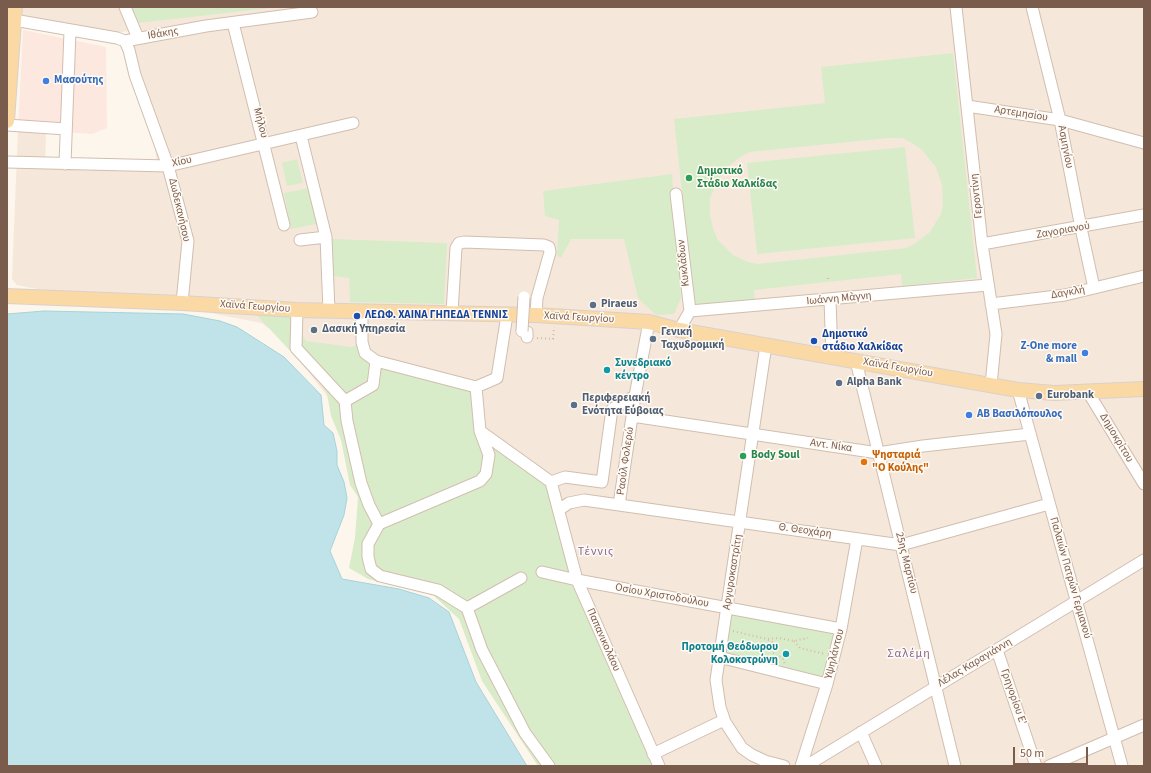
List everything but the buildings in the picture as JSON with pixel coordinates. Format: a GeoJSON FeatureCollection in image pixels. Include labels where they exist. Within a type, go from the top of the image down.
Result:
{"type":"FeatureCollection","features":[{"type":"Feature","properties":{"kind":"main road"},"geometry":{"type":"LineString","coordinates":[[7,121],[8,81],[14,13]]}},
{"type":"Feature","properties":{"kind":"main road","name":"Χαϊνά Γεωργίου"},"geometry":{"type":"LineString","coordinates":[[7,296],[182,303],[297,310],[452,312],[536,315],[649,322],[679,330],[1018,390],[1054,393],[1144,389]]}},
{"type":"Feature","properties":{"kind":"street"},"geometry":{"type":"LineString","coordinates":[[125,7],[138,38]]}},
{"type":"Feature","properties":{"kind":"street","name":"Γεροντίνη"},"geometry":{"type":"LineString","coordinates":[[956,7],[982,244],[996,334],[991,385]]}},
{"type":"Feature","properties":{"kind":"street","name":"Ασμηνίου"},"geometry":{"type":"LineString","coordinates":[[1032,7],[1060,120],[1094,288]]}},
{"type":"Feature","properties":{"kind":"street","name":"Ιθάκης"},"geometry":{"type":"LineString","coordinates":[[125,42],[138,38],[312,12]]}},
{"type":"Feature","properties":{"kind":"street"},"geometry":{"type":"LineString","coordinates":[[14,13],[70,31],[94,34],[125,42]]}},
{"type":"Feature","properties":{"kind":"street","name":"Μήλου"},"geometry":{"type":"LineString","coordinates":[[233,23],[265,144],[284,225]]}},
{"type":"Feature","properties":{"kind":"street"},"geometry":{"type":"LineString","coordinates":[[66,164],[70,31]]}},
{"type":"Feature","properties":{"kind":"street","name":"Δωδεκανήσου"},"geometry":{"type":"LineString","coordinates":[[125,42],[129,50],[135,75],[168,166],[188,241],[182,303]]}},
{"type":"Feature","properties":{"kind":"street","name":"Αρτεμησίου"},"geometry":{"type":"LineString","coordinates":[[967,106],[1060,120],[1144,144]]}},
{"type":"Feature","properties":{"kind":"street","name":"Χίου"},"geometry":{"type":"LineString","coordinates":[[7,162],[168,166],[353,123]]}},
{"type":"Feature","properties":{"kind":"street"},"geometry":{"type":"LineString","coordinates":[[7,125],[66,129]]}},
{"type":"Feature","properties":{"kind":"street"},"geometry":{"type":"LineString","coordinates":[[301,136],[326,237],[329,311]]}},
{"type":"Feature","properties":{"kind":"street","name":"Κυκλάδων"},"geometry":{"type":"LineString","coordinates":[[676,194],[690,311]]}},
{"type":"Feature","properties":{"kind":"street","name":"Ζαγοριανού"},"geometry":{"type":"LineString","coordinates":[[982,244],[1144,216]]}},
{"type":"Feature","properties":{"kind":"street"},"geometry":{"type":"LineString","coordinates":[[300,240],[326,237]]}},
{"type":"Feature","properties":{"kind":"street"},"geometry":{"type":"LineString","coordinates":[[452,312],[456,248],[459,243],[544,245],[549,247],[550,252],[538,298],[536,315]]}},
{"type":"Feature","properties":{"kind":"street","name":"Δαγκλή"},"geometry":{"type":"LineString","coordinates":[[991,304],[1065,295],[1144,276]]}},
{"type":"Feature","properties":{"kind":"street","name":"Ιωάννη Μὰγνη"},"geometry":{"type":"LineString","coordinates":[[690,311],[830,300],[988,285]]}},
{"type":"Feature","properties":{"kind":"street"},"geometry":{"type":"LineString","coordinates":[[524,297],[522,331],[527,332],[527,337]]}},
{"type":"Feature","properties":{"kind":"street"},"geometry":{"type":"LineString","coordinates":[[830,300],[832,356]]}},
{"type":"Feature","properties":{"kind":"street"},"geometry":{"type":"LineString","coordinates":[[297,310],[296,348],[330,383],[345,402],[347,421],[361,482],[369,505],[379,524]]}},
{"type":"Feature","properties":{"kind":"street"},"geometry":{"type":"LineString","coordinates":[[679,330],[690,311]]}},
{"type":"Feature","properties":{"kind":"street"},"geometry":{"type":"LineString","coordinates":[[362,312],[362,342],[365,353],[376,361],[476,386],[496,378],[507,314]]}},
{"type":"Feature","properties":{"kind":"street","name":"Ραούλ Φολερώ"},"geometry":{"type":"LineString","coordinates":[[619,505],[632,416],[649,322]]}},
{"type":"Feature","properties":{"kind":"street","name":"Αργυροκαστρίτη"},"geometry":{"type":"LineString","coordinates":[[766,345],[754,436],[716,680],[720,707],[724,720],[742,748],[764,761],[784,766]]}},
{"type":"Feature","properties":{"kind":"street"},"geometry":{"type":"LineString","coordinates":[[345,402],[373,386],[376,361]]}},
{"type":"Feature","properties":{"kind":"street","name":"25ης Μαρτίου"},"geometry":{"type":"LineString","coordinates":[[856,361],[955,766]]}},
{"type":"Feature","properties":{"kind":"street"},"geometry":{"type":"LineString","coordinates":[[476,386],[480,431],[489,455],[486,474],[480,481],[379,524],[368,544],[368,558],[371,569],[380,576],[438,590],[467,608],[482,650],[525,733],[548,766]]}},
{"type":"Feature","properties":{"kind":"street","name":"Παλαιών Πατρών Γερμανού"},"geometry":{"type":"LineString","coordinates":[[1018,390],[1122,766]]}},
{"type":"Feature","properties":{"kind":"street","name":"Δημοκρίτου"},"geometry":{"type":"LineString","coordinates":[[1088,392],[1144,484]]}},
{"type":"Feature","properties":{"kind":"street"},"geometry":{"type":"LineString","coordinates":[[480,431],[551,482],[565,477],[602,482],[612,409],[636,396]]}},
{"type":"Feature","properties":{"kind":"street","name":"Αντ. Νίκα"},"geometry":{"type":"LineString","coordinates":[[632,416],[754,436],[878,453],[923,446],[1030,434]]}},
{"type":"Feature","properties":{"kind":"street","name":"Παπανικολάου"},"geometry":{"type":"LineString","coordinates":[[551,482],[560,509],[577,580],[659,766]]}},
{"type":"Feature","properties":{"kind":"street","name":"Θ. Θεοχάρη"},"geometry":{"type":"LineString","coordinates":[[560,509],[569,503],[579,501],[619,505],[901,544],[1049,504]]}},
{"type":"Feature","properties":{"kind":"street","name":"Υψηλάντου"},"geometry":{"type":"LineString","coordinates":[[801,766],[827,684],[841,629],[857,538]]}},
{"type":"Feature","properties":{"kind":"street","name":"Λέλας Καραγιάννη"},"geometry":{"type":"LineString","coordinates":[[806,766],[1144,560]]}},
{"type":"Feature","properties":{"kind":"street","name":"Οσίου Χριστοδούλου"},"geometry":{"type":"LineString","coordinates":[[542,572],[577,580],[841,629]]}},
{"type":"Feature","properties":{"kind":"street"},"geometry":{"type":"LineString","coordinates":[[467,608],[521,578]]}},
{"type":"Feature","properties":{"kind":"street","name":"Γρηγορίου Ε'"},"geometry":{"type":"LineString","coordinates":[[997,650],[1036,766]]}},
{"type":"Feature","properties":{"kind":"street"},"geometry":{"type":"LineString","coordinates":[[719,657],[827,684]]}},
{"type":"Feature","properties":{"kind":"street"},"geometry":{"type":"LineString","coordinates":[[654,754],[724,720]]}},
{"type":"Feature","properties":{"kind":"street"},"geometry":{"type":"LineString","coordinates":[[1049,766],[1144,725]]}},
{"type":"Feature","properties":{"kind":"street"},"geometry":{"type":"LineString","coordinates":[[861,732],[876,766]]}},
{"type":"Feature","properties":{"kind":"path"},"geometry":{"type":"LineString","coordinates":[[724,629],[767,639],[779,638],[794,641],[808,638]]}},
{"type":"Feature","properties":{"kind":"path"},"geometry":{"type":"LineString","coordinates":[[767,639],[772,642],[771,650],[776,656],[782,657],[791,675]]}},
{"type":"Feature","properties":{"kind":"path"},"geometry":{"type":"LineString","coordinates":[[794,641],[800,648],[834,656]]}},
{"type":"Feature","properties":{"kind":"shaded area"},"geometry":{"type":"Polygon","coordinates":[[[7,7],[1144,7],[1144,766],[559,766],[413,505],[280,336],[261,323],[200,311],[108,304],[17,285],[12,279],[18,129],[46,131],[45,168],[158,171],[150,109],[134,56],[135,48],[127,31],[118,33],[74,26],[23,15],[7,15],[7,7]]]}},
{"type":"Feature","properties":{"kind":"shaded area"},"geometry":{"type":"Polygon","coordinates":[[[23,30],[106,47],[107,128],[92,134],[18,129],[23,30]]]}},
{"type":"Feature","properties":{"kind":"green space"},"geometry":{"type":"Polygon","coordinates":[[[124,7],[280,7],[129,24],[124,7]]]}},
{"type":"Feature","properties":{"kind":"green space","name":"Δημοτικό Στάδιο Χαλκίδας"},"geometry":{"type":"Polygon","coordinates":[[[953,53],[977,278],[902,286],[901,274],[754,290],[755,301],[897,286],[695,308],[674,119],[825,103],[821,67],[953,53]],[[888,138],[750,152],[740,157],[724,170],[710,198],[710,216],[718,240],[733,255],[748,262],[758,264],[906,248],[916,243],[930,232],[941,214],[943,204],[942,185],[936,167],[922,150],[902,138],[888,138]]]}},
{"type":"Feature","properties":{"kind":"green space"},"geometry":{"type":"Polygon","coordinates":[[[905,147],[915,238],[757,254],[747,163],[905,147]]]}},
{"type":"Feature","properties":{"kind":"green space"},"geometry":{"type":"Polygon","coordinates":[[[297,159],[303,183],[287,186],[282,163],[297,159]]]}},
{"type":"Feature","properties":{"kind":"green space"},"geometry":{"type":"Polygon","coordinates":[[[672,174],[681,298],[674,314],[656,315],[638,298],[624,239],[571,239],[561,258],[557,256],[559,220],[545,216],[543,191],[672,174]]]}},
{"type":"Feature","properties":{"kind":"green space"},"geometry":{"type":"Polygon","coordinates":[[[309,188],[316,224],[291,229],[284,193],[309,188]]]}},
{"type":"Feature","properties":{"kind":"green space"},"geometry":{"type":"Polygon","coordinates":[[[331,239],[447,243],[444,304],[350,302],[349,278],[332,276],[331,239]]]}},
{"type":"Feature","properties":{"kind":"green space"},"geometry":{"type":"Polygon","coordinates":[[[252,310],[287,312],[306,341],[352,347],[360,343],[361,352],[474,389],[479,432],[549,484],[575,584],[653,766],[538,766],[482,681],[459,619],[433,595],[368,579],[349,568],[355,538],[358,497],[350,485],[341,440],[331,416],[327,394],[320,383],[252,310]]]}},
{"type":"Feature","properties":{"kind":"green space"},"geometry":{"type":"Polygon","coordinates":[[[727,608],[841,629],[827,684],[719,657],[727,608]]]}},
{"type":"Feature","properties":{"kind":"water"},"geometry":{"type":"Polygon","coordinates":[[[44,311],[183,314],[220,321],[237,327],[284,357],[321,395],[324,425],[333,433],[337,451],[337,465],[344,482],[347,498],[344,515],[330,551],[342,579],[399,589],[429,598],[449,612],[476,682],[527,766],[7,766],[7,314],[44,311]]]}},
{"type":"Feature","properties":{"kind":"place","name":"Μασούτης"},"geometry":{"type":"Point","coordinates":[46,81]}},
{"type":"Feature","properties":{"kind":"place","name":"Δημοτικό Στάδιο Χαλκίδας"},"geometry":{"type":"Point","coordinates":[689,178]}},
{"type":"Feature","properties":{"kind":"place","name":"Piraeus"},"geometry":{"type":"Point","coordinates":[593,305]}},
{"type":"Feature","properties":{"kind":"place","name":"ΛΕΩΦ. ΧΑΙΝΑ ΓΗΠΕΔΑ ΤΕΝΝΙΣ"},"geometry":{"type":"Point","coordinates":[357,316]}},
{"type":"Feature","properties":{"kind":"place","name":"Δασική Υπηρεσία"},"geometry":{"type":"Point","coordinates":[314,330]}},
{"type":"Feature","properties":{"kind":"place","name":"Γενική Ταχυδρομική"},"geometry":{"type":"Point","coordinates":[653,339]}},
{"type":"Feature","properties":{"kind":"place","name":"Δημοτικό στάδιο Χαλκίδας"},"geometry":{"type":"Point","coordinates":[814,341]}},
{"type":"Feature","properties":{"kind":"place","name":"Z-One more & mall"},"geometry":{"type":"Point","coordinates":[1085,353]}},
{"type":"Feature","properties":{"kind":"place","name":"Συνεδριακό κέντρο"},"geometry":{"type":"Point","coordinates":[607,370]}},
{"type":"Feature","properties":{"kind":"place","name":"Alpha Bank"},"geometry":{"type":"Point","coordinates":[839,383]}},
{"type":"Feature","properties":{"kind":"place","name":"Eurobank"},"geometry":{"type":"Point","coordinates":[1039,396]}},
{"type":"Feature","properties":{"kind":"place","name":"Περιφερειακή Ενότητα Εύβοιας"},"geometry":{"type":"Point","coordinates":[574,405]}},
{"type":"Feature","properties":{"kind":"place","name":"ΑΒ Βασιλόπουλος"},"geometry":{"type":"Point","coordinates":[969,415]}},
{"type":"Feature","properties":{"kind":"place","name":"Body Soul"},"geometry":{"type":"Point","coordinates":[743,456]}},
{"type":"Feature","properties":{"kind":"place","name":"Ψησταριά \"Ο Κούλης\""},"geometry":{"type":"Point","coordinates":[864,462]}},
{"type":"Feature","properties":{"kind":"place","name":"Προτομή Θεόδωρου Κολοκοτρώνη"},"geometry":{"type":"Point","coordinates":[786,654]}},
{"type":"Feature","properties":{"kind":"district","name":"Τέννις"},"geometry":{"type":"Point","coordinates":[596,552]}},
{"type":"Feature","properties":{"kind":"district","name":"Σαλέμη"},"geometry":{"type":"Point","coordinates":[909,654]}}]}
